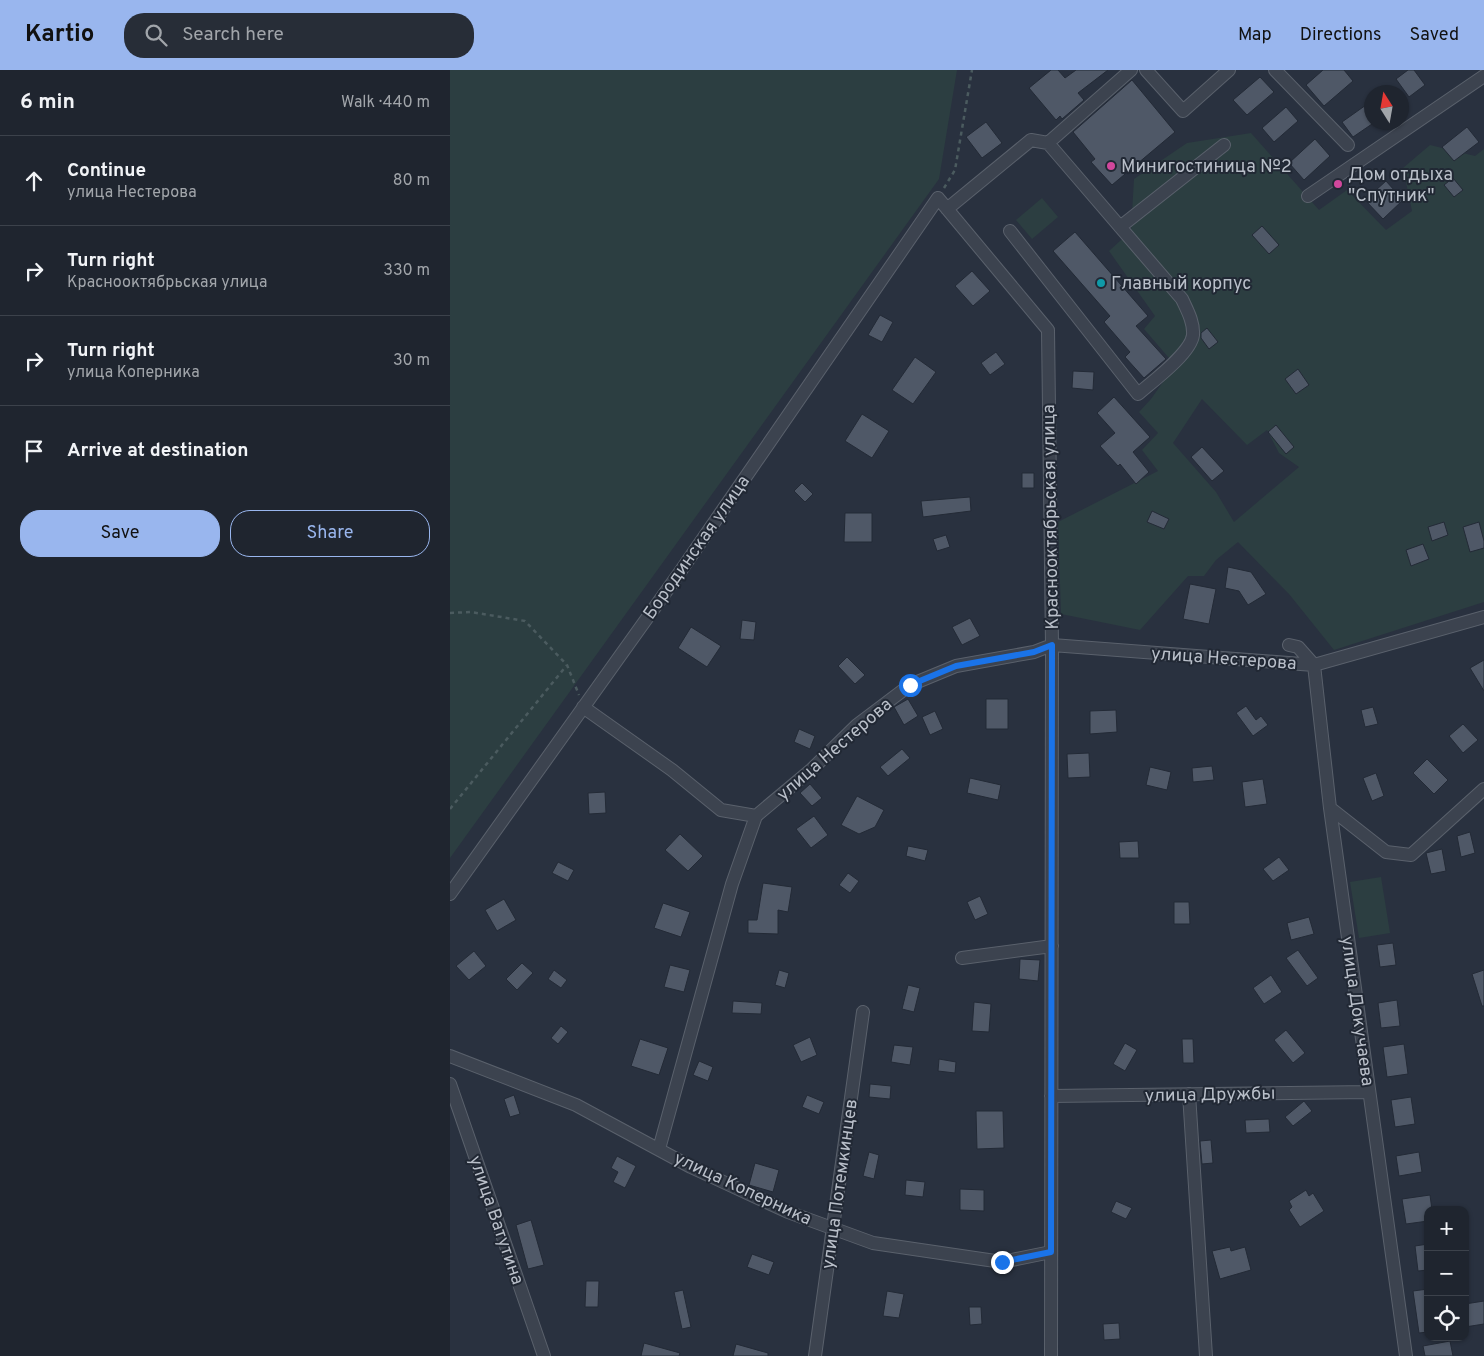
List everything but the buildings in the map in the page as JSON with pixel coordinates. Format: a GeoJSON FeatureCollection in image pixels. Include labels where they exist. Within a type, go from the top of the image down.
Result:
{"type":"FeatureCollection","features":[{"type":"Feature","properties":{"kind":"street"},"geometry":{"type":"LineString","coordinates":[[1048,143],[1131,70]]}},
{"type":"Feature","properties":{"kind":"street"},"geometry":{"type":"LineString","coordinates":[[1146,70],[1183,111],[1220,73]]}},
{"type":"Feature","properties":{"kind":"street"},"geometry":{"type":"LineString","coordinates":[[1275,70],[1348,145]]}},
{"type":"Feature","properties":{"kind":"street"},"geometry":{"type":"LineString","coordinates":[[1308,196],[1484,76]]}},
{"type":"Feature","properties":{"kind":"street"},"geometry":{"type":"LineString","coordinates":[[947,209],[1031,140],[1048,143],[1182,298],[1192,321],[1193,337],[1182,356],[1138,394],[1010,231]]}},
{"type":"Feature","properties":{"kind":"street"},"geometry":{"type":"LineString","coordinates":[[1120,227],[1224,144]]}},
{"type":"Feature","properties":{"kind":"street","name":"Краснооктябрьская улица"},"geometry":{"type":"LineString","coordinates":[[938,198],[1048,330],[1052,645],[1051,1356]]}},
{"type":"Feature","properties":{"kind":"street","name":"Бородинская улица"},"geometry":{"type":"LineString","coordinates":[[450,894],[680,572],[938,198]]}},
{"type":"Feature","properties":{"kind":"street"},"geometry":{"type":"LineString","coordinates":[[1289,645],[1298,647],[1314,665],[1484,617]]}},
{"type":"Feature","properties":{"kind":"street","name":"улица Нестерова"},"geometry":{"type":"LineString","coordinates":[[756,816],[812,769],[856,725],[910,685],[956,666],[1034,652],[1052,645],[1314,665]]}},
{"type":"Feature","properties":{"kind":"street","name":"улица Докучаева"},"geometry":{"type":"LineString","coordinates":[[1314,665],[1330,808],[1406,1356]]}},
{"type":"Feature","properties":{"kind":"street"},"geometry":{"type":"LineString","coordinates":[[583,707],[672,770],[721,810],[756,816],[732,884],[659,1149]]}},
{"type":"Feature","properties":{"kind":"street"},"geometry":{"type":"LineString","coordinates":[[1330,808],[1386,852],[1411,855],[1484,789]]}},
{"type":"Feature","properties":{"kind":"street"},"geometry":{"type":"LineString","coordinates":[[962,958],[1052,946]]}},
{"type":"Feature","properties":{"kind":"street","name":"улица Потемкинцев"},"geometry":{"type":"LineString","coordinates":[[815,1356],[863,1012]]}},
{"type":"Feature","properties":{"kind":"street","name":"улица Коперника"},"geometry":{"type":"LineString","coordinates":[[450,1056],[576,1105],[692,1167],[788,1212],[873,1243],[1002,1262],[1051,1252]]}},
{"type":"Feature","properties":{"kind":"street","name":"улица Ватутина"},"geometry":{"type":"LineString","coordinates":[[450,1084],[544,1356]]}},
{"type":"Feature","properties":{"kind":"street","name":"улица Дружбы"},"geometry":{"type":"LineString","coordinates":[[1051,1096],[1369,1092]]}},
{"type":"Feature","properties":{"kind":"street"},"geometry":{"type":"LineString","coordinates":[[1189,1094],[1206,1356]]}},
{"type":"Feature","properties":{"kind":"path"},"geometry":{"type":"LineString","coordinates":[[938,198],[955,170],[972,70]]}},
{"type":"Feature","properties":{"kind":"path"},"geometry":{"type":"LineString","coordinates":[[450,613],[471,612],[525,621],[566,665],[583,707]]}},
{"type":"Feature","properties":{"kind":"path"},"geometry":{"type":"LineString","coordinates":[[450,809],[566,665]]}},
{"type":"Feature","properties":{"kind":"shaded area"},"geometry":{"type":"Polygon","coordinates":[[[450,70],[957,70],[939,179],[450,858],[450,70]]]}},
{"type":"Feature","properties":{"kind":"shaded area"},"geometry":{"type":"Polygon","coordinates":[[[1251,133],[1319,210],[1347,190],[1386,230],[1412,211],[1403,168],[1430,145],[1475,156],[1484,149],[1484,602],[1334,650],[1289,594],[1238,542],[1216,560],[1204,576],[1188,576],[1140,630],[1061,614],[1058,522],[1158,471],[1142,450],[1158,433],[1139,412],[1151,399],[1175,365],[1144,329],[1155,316],[1109,251],[1131,231],[1134,179],[1187,143],[1251,133]],[[1202,399],[1173,443],[1216,492],[1234,522],[1299,467],[1279,453],[1267,430],[1247,445],[1202,399]]]}},
{"type":"Feature","properties":{"kind":"shaded area"},"geometry":{"type":"Polygon","coordinates":[[[1042,198],[1058,217],[1032,239],[1016,220],[1042,198]]]}},
{"type":"Feature","properties":{"kind":"shaded area"},"geometry":{"type":"Polygon","coordinates":[[[1381,877],[1390,933],[1359,938],[1350,882],[1381,877]]]}},
{"type":"Feature","properties":{"kind":"place","name":"Минигостиница №2"},"geometry":{"type":"Point","coordinates":[1111,166]}},
{"type":"Feature","properties":{"kind":"place","name":"Дом отдыха \"Спутник\""},"geometry":{"type":"Point","coordinates":[1338,184]}},
{"type":"Feature","properties":{"kind":"place","name":"Главный корпус"},"geometry":{"type":"Point","coordinates":[1101,283]}},
{"type":"Feature","properties":{"kind":"route"},"geometry":{"type":"LineString","coordinates":[[910,685],[956,666],[1034,652],[1052,645],[1051,1252],[1002,1262]]}}]}
